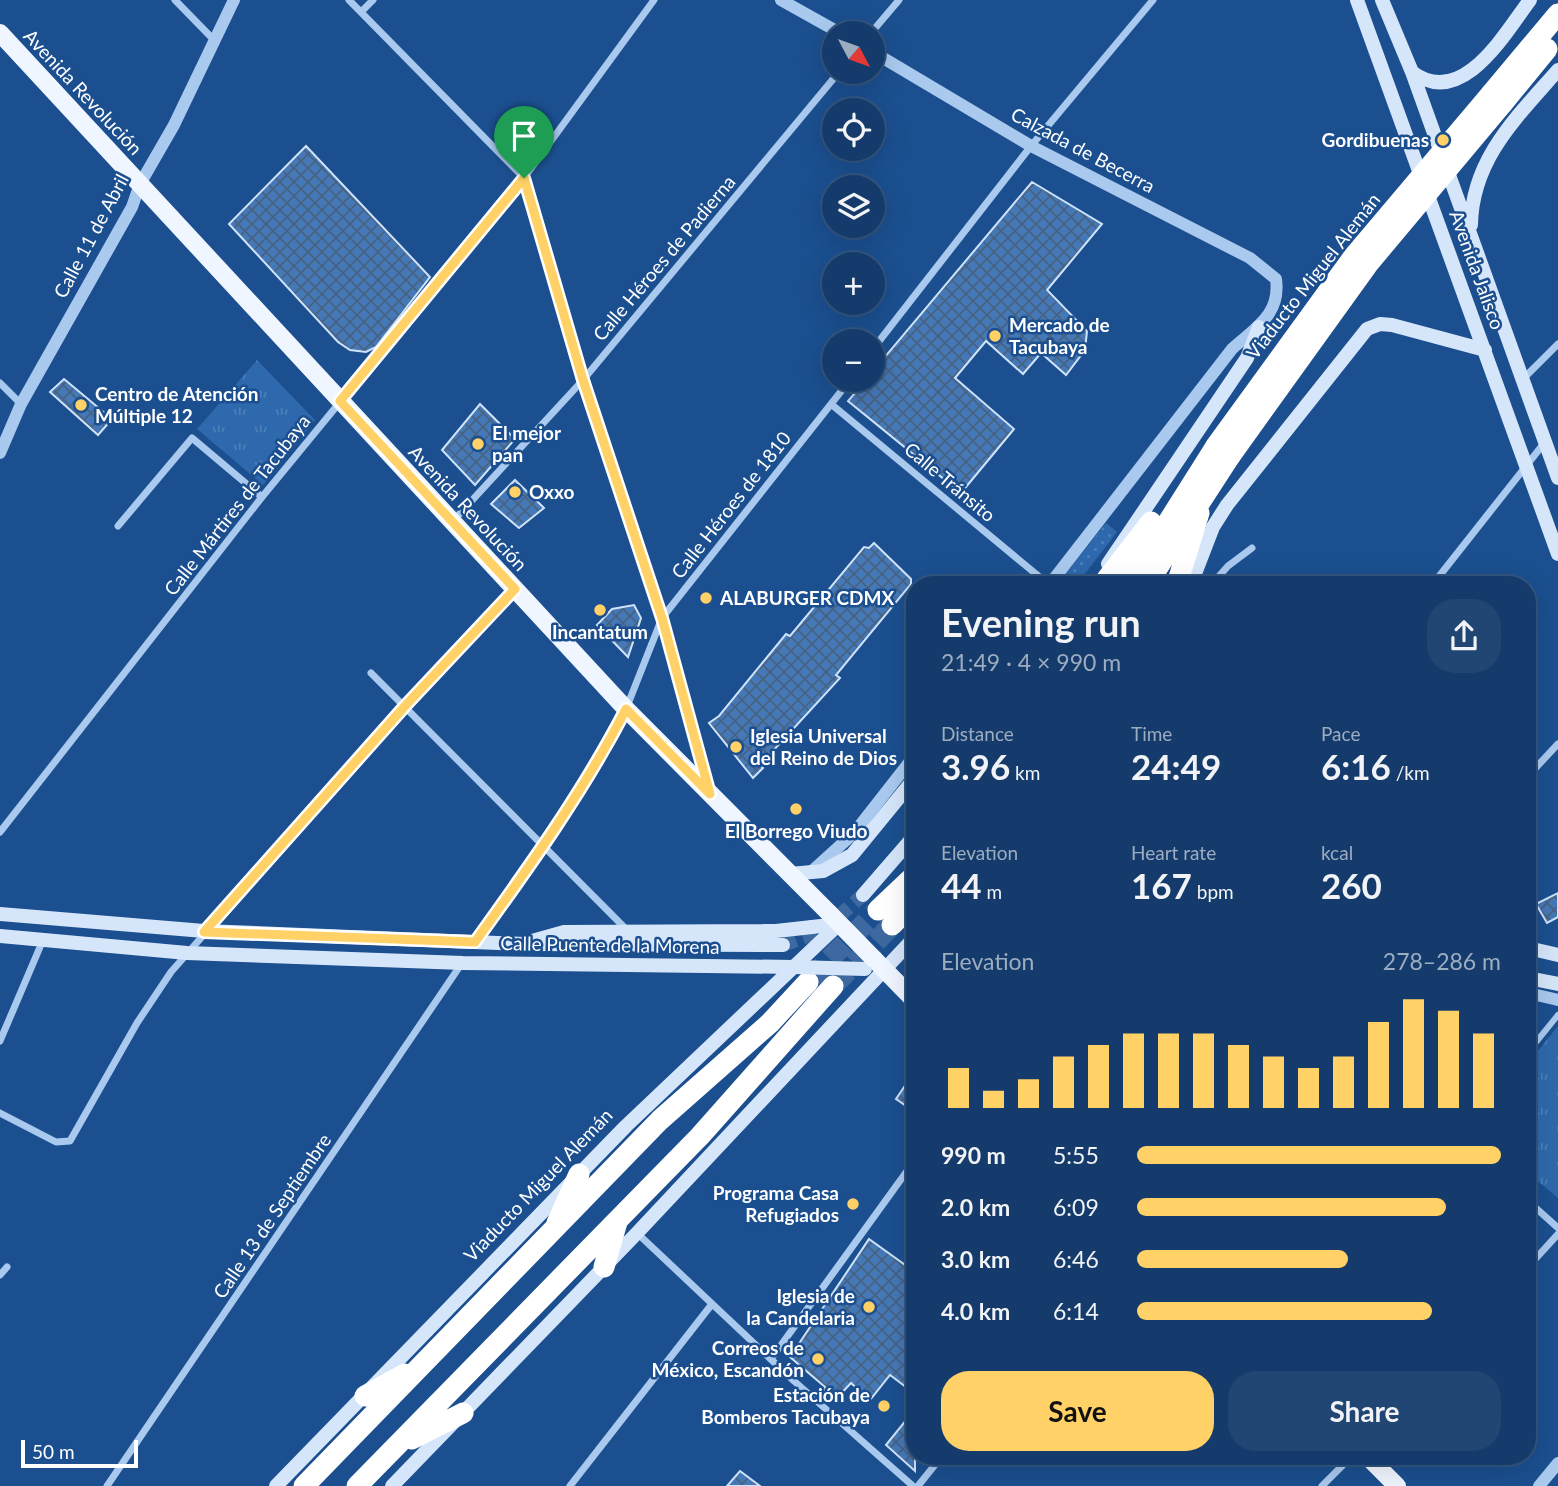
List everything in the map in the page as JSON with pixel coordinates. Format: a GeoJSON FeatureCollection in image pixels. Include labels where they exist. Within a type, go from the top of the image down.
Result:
{"type":"FeatureCollection","features":[{"type":"Feature","properties":{"kind":"highway","name":"Viaducto Miguel Alemán"},"geometry":{"type":"LineString","coordinates":[[1496,99],[1558,14]]}},
{"type":"Feature","properties":{"kind":"highway","name":"Viaducto Miguel Alemán"},"geometry":{"type":"LineString","coordinates":[[1152,576],[1204,496],[1223,451],[1354,256],[1496,99],[1557,37]]}},
{"type":"Feature","properties":{"kind":"highway","name":"Viaducto Miguel Alemán"},"geometry":{"type":"LineString","coordinates":[[1134,576],[1202,466],[1223,451]]}},
{"type":"Feature","properties":{"kind":"highway"},"geometry":{"type":"LineString","coordinates":[[1109,576],[1154,519],[1202,466]]}},
{"type":"Feature","properties":{"kind":"highway"},"geometry":{"type":"LineString","coordinates":[[1179,576],[1204,496]]}},
{"type":"Feature","properties":{"kind":"highway"},"geometry":{"type":"LineString","coordinates":[[894,907],[906,882]]}},
{"type":"Feature","properties":{"kind":"highway"},"geometry":{"type":"LineString","coordinates":[[894,907],[906,889]]}},
{"type":"Feature","properties":{"kind":"highway","name":"Viaducto Miguel Alemán"},"geometry":{"type":"LineString","coordinates":[[304,1486],[429,1361],[660,1119],[770,1023],[794,972]]}},
{"type":"Feature","properties":{"kind":"highway"},"geometry":{"type":"LineString","coordinates":[[357,1486],[745,1088],[833,986]]}},
{"type":"Feature","properties":{"kind":"highway"},"geometry":{"type":"LineString","coordinates":[[555,1231],[562,1205],[579,1174]]}},
{"type":"Feature","properties":{"kind":"highway"},"geometry":{"type":"LineString","coordinates":[[604,1267],[619,1219]]}},
{"type":"Feature","properties":{"kind":"highway"},"geometry":{"type":"LineString","coordinates":[[365,1396],[429,1361]]}},
{"type":"Feature","properties":{"kind":"highway"},"geometry":{"type":"LineString","coordinates":[[397,1446],[463,1413]]}},
{"type":"Feature","properties":{"kind":"main road","name":"Avenida Jalisco"},"geometry":{"type":"LineString","coordinates":[[1357,0],[1558,554]]}},
{"type":"Feature","properties":{"kind":"main road","name":"Avenida Jalisco"},"geometry":{"type":"LineString","coordinates":[[1382,0],[1412,72],[1558,478]]}},
{"type":"Feature","properties":{"kind":"main road"},"geometry":{"type":"LineString","coordinates":[[1412,72],[1433,82],[1452,80],[1469,72],[1485,60],[1530,0]]}},
{"type":"Feature","properties":{"kind":"main road","name":"Avenida Revolución"},"geometry":{"type":"LineString","coordinates":[[0,33],[626,709],[834,918],[875,966],[906,993]]}},
{"type":"Feature","properties":{"kind":"main road"},"geometry":{"type":"LineString","coordinates":[[1472,237],[1473,200],[1486,160],[1500,137],[1558,70]]}},
{"type":"Feature","properties":{"kind":"main road"},"geometry":{"type":"LineString","coordinates":[[1194,576],[1213,527],[1227,505],[1367,329],[1380,324],[1392,325],[1485,350]]}},
{"type":"Feature","properties":{"kind":"main road","name":"Viaducto Miguel Alemán"},"geometry":{"type":"LineString","coordinates":[[1102,576],[1120,544],[1247,358],[1259,327]]}},
{"type":"Feature","properties":{"kind":"main road"},"geometry":{"type":"LineString","coordinates":[[790,874],[834,867],[852,855],[906,789]]}},
{"type":"Feature","properties":{"kind":"main road"},"geometry":{"type":"LineString","coordinates":[[894,907],[906,866]]}},
{"type":"Feature","properties":{"kind":"main road","name":"Calle Puente de la Morena"},"geometry":{"type":"LineString","coordinates":[[0,914],[204,932],[524,944],[783,946]]}},
{"type":"Feature","properties":{"kind":"main road","name":"Viaducto Miguel Alemán"},"geometry":{"type":"LineString","coordinates":[[276,1486],[626,1126],[794,972],[834,918]]}},
{"type":"Feature","properties":{"kind":"main road","name":"Calle Puente de la Morena"},"geometry":{"type":"LineString","coordinates":[[524,944],[554,933],[776,931],[812,927],[834,918]]}},
{"type":"Feature","properties":{"kind":"main road","name":"Calle Puente de la Morena"},"geometry":{"type":"LineString","coordinates":[[0,936],[187,953],[463,963],[794,972],[875,966]]}},
{"type":"Feature","properties":{"kind":"main road"},"geometry":{"type":"LineString","coordinates":[[392,1486],[637,1233],[875,966],[906,944]]}},
{"type":"Feature","properties":{"kind":"main road"},"geometry":{"type":"LineString","coordinates":[[1536,950],[1558,955]]}},
{"type":"Feature","properties":{"kind":"main road"},"geometry":{"type":"LineString","coordinates":[[1536,980],[1558,984]]}},
{"type":"Feature","properties":{"kind":"main road"},"geometry":{"type":"LineString","coordinates":[[1376,1465],[1397,1486]]}},
{"type":"Feature","properties":{"kind":"street"},"geometry":{"type":"LineString","coordinates":[[175,0],[213,39]]}},
{"type":"Feature","properties":{"kind":"street","name":"Calle 11 de Abril"},"geometry":{"type":"LineString","coordinates":[[0,453],[21,404],[132,207],[140,184],[173,125],[234,0]]}},
{"type":"Feature","properties":{"kind":"street"},"geometry":{"type":"LineString","coordinates":[[349,0],[524,178],[583,380],[662,618],[710,794]]}},
{"type":"Feature","properties":{"kind":"street"},"geometry":{"type":"LineString","coordinates":[[361,12],[373,0]]}},
{"type":"Feature","properties":{"kind":"street","name":"Calle Mártires de Tacubaya"},"geometry":{"type":"LineString","coordinates":[[0,832],[262,497],[524,178],[654,0]]}},
{"type":"Feature","properties":{"kind":"street"},"geometry":{"type":"LineString","coordinates":[[781,0],[822,23]]}},
{"type":"Feature","properties":{"kind":"street"},"geometry":{"type":"LineString","coordinates":[[881,21],[899,0]]}},
{"type":"Feature","properties":{"kind":"street"},"geometry":{"type":"LineString","coordinates":[[885,334],[1031,146],[1153,0]]}},
{"type":"Feature","properties":{"kind":"street","name":"Calzada de Becerra"},"geometry":{"type":"LineString","coordinates":[[886,60],[1031,146],[1250,258],[1276,279]]}},
{"type":"Feature","properties":{"kind":"street","name":"Calle Héroes de Padierna"},"geometry":{"type":"LineString","coordinates":[[452,522],[583,380],[829,84]]}},
{"type":"Feature","properties":{"kind":"street","name":"Viaducto Miguel Alemán"},"geometry":{"type":"LineString","coordinates":[[1055,576],[1232,349],[1259,327],[1272,310],[1277,295],[1276,279]]}},
{"type":"Feature","properties":{"kind":"street"},"geometry":{"type":"LineString","coordinates":[[1522,380],[1558,344]]}},
{"type":"Feature","properties":{"kind":"street"},"geometry":{"type":"LineString","coordinates":[[0,383],[21,404]]}},
{"type":"Feature","properties":{"kind":"street","name":"Calle Héroes de 1810"},"geometry":{"type":"LineString","coordinates":[[475,942],[543,847],[604,752],[626,709],[662,618],[840,392]]}},
{"type":"Feature","properties":{"kind":"street","name":"Calle Tránsito"},"geometry":{"type":"LineString","coordinates":[[831,404],[1039,576]]}},
{"type":"Feature","properties":{"kind":"street"},"geometry":{"type":"LineString","coordinates":[[118,526],[192,438],[262,497]]}},
{"type":"Feature","properties":{"kind":"street"},"geometry":{"type":"LineString","coordinates":[[1439,576],[1545,442]]}},
{"type":"Feature","properties":{"kind":"street"},"geometry":{"type":"LineString","coordinates":[[1219,576],[1252,548]]}},
{"type":"Feature","properties":{"kind":"street"},"geometry":{"type":"LineString","coordinates":[[0,1113],[56,1142],[70,1141],[137,1023],[171,972],[405,706],[515,589]]}},
{"type":"Feature","properties":{"kind":"street"},"geometry":{"type":"LineString","coordinates":[[371,673],[629,932]]}},
{"type":"Feature","properties":{"kind":"street"},"geometry":{"type":"LineString","coordinates":[[1536,767],[1558,744]]}},
{"type":"Feature","properties":{"kind":"street"},"geometry":{"type":"LineString","coordinates":[[811,872],[854,833],[906,767]]}},
{"type":"Feature","properties":{"kind":"street"},"geometry":{"type":"LineString","coordinates":[[0,1041],[43,939]]}},
{"type":"Feature","properties":{"kind":"street","name":"Calle 13 de Septiembre"},"geometry":{"type":"LineString","coordinates":[[107,1486],[463,963]]}},
{"type":"Feature","properties":{"kind":"street"},"geometry":{"type":"LineString","coordinates":[[1536,995],[1558,1000]]}},
{"type":"Feature","properties":{"kind":"street"},"geometry":{"type":"LineString","coordinates":[[1536,1042],[1558,1014]]}},
{"type":"Feature","properties":{"kind":"street"},"geometry":{"type":"LineString","coordinates":[[771,1359],[906,1172]]}},
{"type":"Feature","properties":{"kind":"street"},"geometry":{"type":"LineString","coordinates":[[1536,1208],[1558,1228]]}},
{"type":"Feature","properties":{"kind":"street"},"geometry":{"type":"LineString","coordinates":[[637,1233],[771,1359],[916,1486],[934,1465]]}},
{"type":"Feature","properties":{"kind":"street"},"geometry":{"type":"LineString","coordinates":[[1536,1258],[1558,1234]]}},
{"type":"Feature","properties":{"kind":"street"},"geometry":{"type":"LineString","coordinates":[[0,1275],[7,1267]]}},
{"type":"Feature","properties":{"kind":"street"},"geometry":{"type":"LineString","coordinates":[[570,1486],[712,1304]]}},
{"type":"Feature","properties":{"kind":"street"},"geometry":{"type":"LineString","coordinates":[[1539,1486],[1558,1463]]}},
{"type":"Feature","properties":{"kind":"street"},"geometry":{"type":"LineString","coordinates":[[1321,1486],[1343,1465]]}},
{"type":"Feature","properties":{"kind":"green space"},"geometry":{"type":"Polygon","coordinates":[[[257,360],[315,420],[263,485],[197,429],[257,360]]]}},
{"type":"Feature","properties":{"kind":"green space"},"geometry":{"type":"Polygon","coordinates":[[[1106,523],[1117,532],[1083,576],[1064,576],[1106,523]]]}},
{"type":"Feature","properties":{"kind":"green space"},"geometry":{"type":"Polygon","coordinates":[[[1558,1026],[1558,1198],[1536,1180],[1536,1053],[1558,1026]]]}},
{"type":"Feature","properties":{"kind":"building"},"geometry":{"type":"Polygon","coordinates":[[[306,146],[430,277],[376,347],[366,352],[350,350],[338,342],[229,224],[306,146]]]}},
{"type":"Feature","properties":{"kind":"building","name":"Mercado de Tacubaya"},"geometry":{"type":"Polygon","coordinates":[[[1032,182],[1102,224],[1047,290],[1087,331],[1085,350],[1066,375],[1041,353],[1023,374],[986,341],[955,378],[1014,429],[961,493],[848,401],[856,392],[885,392],[885,357],[1032,182]]]}},
{"type":"Feature","properties":{"kind":"building","name":"Centro de Atención Múltiple 12"},"geometry":{"type":"Polygon","coordinates":[[[64,379],[112,419],[98,435],[50,392],[64,379]]]}},
{"type":"Feature","properties":{"kind":"building","name":"El mejor pan"},"geometry":{"type":"Polygon","coordinates":[[[480,404],[515,439],[475,485],[442,450],[480,404]]]}},
{"type":"Feature","properties":{"kind":"building","name":"Oxxo"},"geometry":{"type":"Polygon","coordinates":[[[515,480],[544,508],[519,528],[491,504],[515,480]]]}},
{"type":"Feature","properties":{"kind":"building"},"geometry":{"type":"Polygon","coordinates":[[[874,543],[908,576],[906,590],[836,675],[840,678],[760,765],[763,768],[753,778],[709,723],[719,716],[786,634],[790,636],[864,547],[869,548],[874,543]]]}},
{"type":"Feature","properties":{"kind":"building"},"geometry":{"type":"Polygon","coordinates":[[[634,605],[641,618],[628,657],[597,625],[612,609],[634,605]]]}},
{"type":"Feature","properties":{"kind":"building"},"geometry":{"type":"Polygon","coordinates":[[[1558,893],[1558,917],[1547,923],[1536,904],[1558,893]]]}},
{"type":"Feature","properties":{"kind":"building"},"geometry":{"type":"Polygon","coordinates":[[[906,1084],[906,1106],[896,1099],[906,1084]]]}},
{"type":"Feature","properties":{"kind":"building","name":"Iglesia de la Candelaria"},"geometry":{"type":"Polygon","coordinates":[[[869,1239],[906,1266],[906,1387],[890,1375],[870,1400],[851,1383],[835,1400],[823,1389],[825,1387],[790,1357],[869,1239]]]}},
{"type":"Feature","properties":{"kind":"building"},"geometry":{"type":"Polygon","coordinates":[[[906,1420],[906,1463],[886,1445],[906,1420]]]}},
{"type":"Feature","properties":{"kind":"building"},"geometry":{"type":"Polygon","coordinates":[[[740,1471],[760,1486],[727,1486],[740,1471]]]}},
{"type":"Feature","properties":{"kind":"tunnel"},"geometry":{"type":"LineString","coordinates":[[783,945],[823,930],[863,895]]}},
{"type":"Feature","properties":{"kind":"tunnel"},"geometry":{"type":"LineString","coordinates":[[808,981],[878,910]]}},
{"type":"Feature","properties":{"kind":"tunnel"},"geometry":{"type":"LineString","coordinates":[[833,986],[892,925]]}},
{"type":"Feature","properties":{"kind":"place","name":"Gordibuenas"},"geometry":{"type":"Point","coordinates":[1443,140]}},
{"type":"Feature","properties":{"kind":"place","name":"Mercado de Tacubaya"},"geometry":{"type":"Point","coordinates":[995,336]}},
{"type":"Feature","properties":{"kind":"place","name":"Centro de Atención Múltiple 12"},"geometry":{"type":"Point","coordinates":[81,405]}},
{"type":"Feature","properties":{"kind":"place","name":"El mejor pan"},"geometry":{"type":"Point","coordinates":[478,444]}},
{"type":"Feature","properties":{"kind":"place","name":"Oxxo"},"geometry":{"type":"Point","coordinates":[515,492]}},
{"type":"Feature","properties":{"kind":"place","name":"ALABURGER CDMX"},"geometry":{"type":"Point","coordinates":[706,598]}},
{"type":"Feature","properties":{"kind":"place","name":"Incantatum"},"geometry":{"type":"Point","coordinates":[600,610]}},
{"type":"Feature","properties":{"kind":"place","name":"Iglesia Universal del Reino de Dios"},"geometry":{"type":"Point","coordinates":[736,747]}},
{"type":"Feature","properties":{"kind":"place","name":"El Borrego Viudo"},"geometry":{"type":"Point","coordinates":[796,809]}},
{"type":"Feature","properties":{"kind":"place","name":"Programa Casa Refugiados"},"geometry":{"type":"Point","coordinates":[853,1204]}},
{"type":"Feature","properties":{"kind":"place","name":"Iglesia de la Candelaria"},"geometry":{"type":"Point","coordinates":[869,1307]}},
{"type":"Feature","properties":{"kind":"place","name":"Correos de México, Escandón"},"geometry":{"type":"Point","coordinates":[818,1359]}},
{"type":"Feature","properties":{"kind":"place","name":"Estación de Bomberos Tacubaya"},"geometry":{"type":"Point","coordinates":[884,1406]}},
{"type":"Feature","properties":{"kind":"route"},"geometry":{"type":"LineString","coordinates":[[524,178],[583,380],[662,618],[710,794],[626,709],[604,752],[543,847],[475,942],[204,932],[405,706],[515,589],[340,401],[524,178]]}}]}
